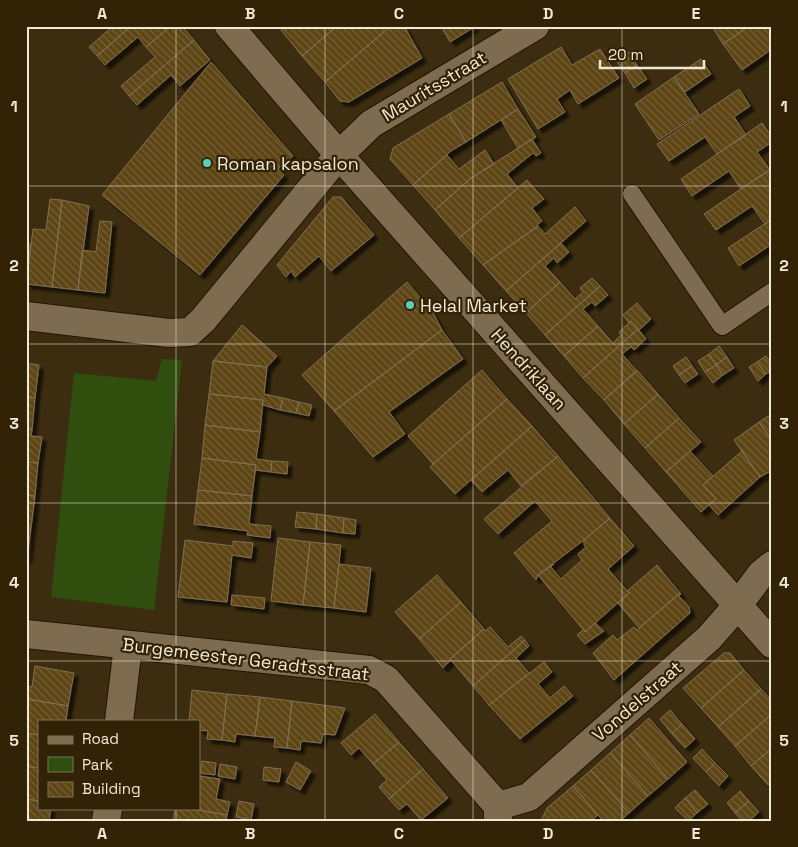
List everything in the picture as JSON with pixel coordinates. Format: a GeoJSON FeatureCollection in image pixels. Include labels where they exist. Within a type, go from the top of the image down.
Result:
{"type":"FeatureCollection","features":[{"type":"Feature","properties":{"kind":"street","name":"Hendriklaan"},"geometry":{"type":"LineString","coordinates":[[229,26],[339,155],[772,644]]}},
{"type":"Feature","properties":{"kind":"street","name":"Mauritsstraat"},"geometry":{"type":"LineString","coordinates":[[26,316],[168,333],[190,332],[203,320],[339,155],[371,124],[535,26]]}},
{"type":"Feature","properties":{"kind":"street","name":"Vondelstraat"},"geometry":{"type":"LineString","coordinates":[[498,814],[529,797],[709,638],[738,605],[761,574],[772,565]]}},
{"type":"Feature","properties":{"kind":"street","name":"Burgemeester Geradtsstraat"},"geometry":{"type":"LineString","coordinates":[[26,634],[370,670],[386,679],[498,814]]}},
{"type":"Feature","properties":{"kind":"street"},"geometry":{"type":"LineString","coordinates":[[119,720],[128,646]]}},
{"type":"Feature","properties":{"kind":"lane"},"geometry":{"type":"LineString","coordinates":[[632,194],[722,326],[772,292]]}},
{"type":"Feature","properties":{"kind":"green space"},"geometry":{"type":"Polygon","coordinates":[[[162,359],[182,360],[154,610],[51,597],[74,373],[156,381],[162,359]]]}},
{"type":"Feature","properties":{"kind":"building"},"geometry":{"type":"Polygon","coordinates":[[[113,26],[131,26],[97,56],[89,47],[113,26]]]}},
{"type":"Feature","properties":{"kind":"building"},"geometry":{"type":"Polygon","coordinates":[[[131,26],[171,26],[146,47],[138,37],[105,65],[97,56],[131,26]]]}},
{"type":"Feature","properties":{"kind":"building"},"geometry":{"type":"Polygon","coordinates":[[[171,26],[182,26],[194,40],[129,96],[121,86],[155,57],[146,47],[171,26]]]}},
{"type":"Feature","properties":{"kind":"building"},"geometry":{"type":"Polygon","coordinates":[[[286,26],[337,26],[302,56],[281,30],[286,26]]]}},
{"type":"Feature","properties":{"kind":"building"},"geometry":{"type":"Polygon","coordinates":[[[337,26],[391,26],[325,82],[302,56],[337,26]]]}},
{"type":"Feature","properties":{"kind":"building"},"geometry":{"type":"Polygon","coordinates":[[[391,26],[404,26],[422,58],[349,102],[340,101],[325,82],[391,26]]]}},
{"type":"Feature","properties":{"kind":"building"},"geometry":{"type":"Polygon","coordinates":[[[441,26],[476,26],[450,42],[441,26]]]}},
{"type":"Feature","properties":{"kind":"building"},"geometry":{"type":"Polygon","coordinates":[[[712,26],[749,26],[723,44],[712,26]]]}},
{"type":"Feature","properties":{"kind":"building"},"geometry":{"type":"Polygon","coordinates":[[[749,26],[767,26],[772,33],[772,49],[742,70],[723,44],[749,26]]]}},
{"type":"Feature","properties":{"kind":"building"},"geometry":{"type":"Polygon","coordinates":[[[194,40],[210,60],[180,86],[171,75],[137,105],[129,96],[194,40]]]}},
{"type":"Feature","properties":{"kind":"building"},"geometry":{"type":"Polygon","coordinates":[[[561,47],[572,65],[600,49],[619,78],[578,104],[570,90],[557,99],[565,112],[538,129],[508,79],[561,47]]]}},
{"type":"Feature","properties":{"kind":"building"},"geometry":{"type":"Polygon","coordinates":[[[629,52],[637,65],[625,73],[616,60],[629,52]]]}},
{"type":"Feature","properties":{"kind":"building"},"geometry":{"type":"Polygon","coordinates":[[[701,59],[711,74],[685,92],[674,77],[701,59]]]}},
{"type":"Feature","properties":{"kind":"building","name":"Roman kapsalon"},"geometry":{"type":"Polygon","coordinates":[[[211,62],[293,156],[278,169],[284,175],[200,275],[102,195],[211,62]]]}},
{"type":"Feature","properties":{"kind":"building"},"geometry":{"type":"Polygon","coordinates":[[[637,65],[647,79],[634,88],[625,73],[637,65]]]}},
{"type":"Feature","properties":{"kind":"building"},"geometry":{"type":"Polygon","coordinates":[[[674,77],[699,114],[659,140],[635,104],[674,77]]]}},
{"type":"Feature","properties":{"kind":"building"},"geometry":{"type":"Polygon","coordinates":[[[502,82],[518,109],[466,142],[449,114],[502,82]]]}},
{"type":"Feature","properties":{"kind":"building"},"geometry":{"type":"Polygon","coordinates":[[[739,89],[750,106],[734,117],[746,135],[717,154],[705,137],[669,161],[657,144],[739,89]]]}},
{"type":"Feature","properties":{"kind":"building"},"geometry":{"type":"Polygon","coordinates":[[[518,109],[536,137],[518,148],[501,120],[518,109]]]}},
{"type":"Feature","properties":{"kind":"building"},"geometry":{"type":"Polygon","coordinates":[[[449,114],[466,142],[451,151],[413,185],[390,159],[393,148],[449,114]]]}},
{"type":"Feature","properties":{"kind":"building"},"geometry":{"type":"Polygon","coordinates":[[[762,123],[772,137],[772,142],[757,152],[770,170],[741,189],[729,171],[692,196],[681,179],[762,123]]]}},
{"type":"Feature","properties":{"kind":"building"},"geometry":{"type":"Polygon","coordinates":[[[532,139],[541,153],[536,156],[533,153],[507,174],[518,188],[459,238],[435,210],[471,178],[532,139]]]}},
{"type":"Feature","properties":{"kind":"building"},"geometry":{"type":"Polygon","coordinates":[[[485,150],[494,164],[471,178],[435,210],[413,185],[447,155],[459,169],[485,150]]]}},
{"type":"Feature","properties":{"kind":"building"},"geometry":{"type":"Polygon","coordinates":[[[772,168],[772,219],[765,224],[752,206],[716,230],[704,214],[772,168]]]}},
{"type":"Feature","properties":{"kind":"building"},"geometry":{"type":"Polygon","coordinates":[[[527,180],[544,199],[532,208],[542,221],[538,226],[483,265],[459,238],[527,180]]]}},
{"type":"Feature","properties":{"kind":"building"},"geometry":{"type":"Polygon","coordinates":[[[333,197],[341,197],[374,235],[331,271],[319,256],[295,277],[291,271],[286,277],[277,265],[333,197]]]}},
{"type":"Feature","properties":{"kind":"building"},"geometry":{"type":"Polygon","coordinates":[[[50,199],[62,200],[52,287],[26,284],[33,229],[46,230],[50,199]]]}},
{"type":"Feature","properties":{"kind":"building"},"geometry":{"type":"Polygon","coordinates":[[[62,200],[89,206],[78,290],[52,287],[62,200]]]}},
{"type":"Feature","properties":{"kind":"building"},"geometry":{"type":"Polygon","coordinates":[[[575,207],[586,221],[506,291],[483,265],[538,226],[545,234],[575,207]]]}},
{"type":"Feature","properties":{"kind":"building"},"geometry":{"type":"Polygon","coordinates":[[[772,219],[772,244],[739,266],[728,248],[772,219]]]}},
{"type":"Feature","properties":{"kind":"building"},"geometry":{"type":"Polygon","coordinates":[[[100,221],[112,222],[105,293],[78,290],[82,250],[96,252],[100,221]]]}},
{"type":"Feature","properties":{"kind":"building"},"geometry":{"type":"Polygon","coordinates":[[[561,243],[569,252],[557,263],[554,258],[545,266],[560,282],[526,313],[506,291],[561,243]]]}},
{"type":"Feature","properties":{"kind":"building"},"geometry":{"type":"Polygon","coordinates":[[[26,244],[31,244],[26,282],[26,244]]]}},
{"type":"Feature","properties":{"kind":"building"},"geometry":{"type":"Polygon","coordinates":[[[592,278],[600,286],[545,335],[526,313],[560,282],[575,299],[583,292],[580,288],[592,278]]]}},
{"type":"Feature","properties":{"kind":"building"},"geometry":{"type":"Polygon","coordinates":[[[407,282],[433,313],[442,330],[334,411],[302,375],[407,282]]]}},
{"type":"Feature","properties":{"kind":"building"},"geometry":{"type":"Polygon","coordinates":[[[600,286],[608,295],[595,306],[592,302],[583,309],[598,326],[564,356],[545,335],[600,286]]]}},
{"type":"Feature","properties":{"kind":"building"},"geometry":{"type":"Polygon","coordinates":[[[637,303],[651,319],[639,330],[631,321],[629,323],[623,315],[637,303]]]}},
{"type":"Feature","properties":{"kind":"building"},"geometry":{"type":"Polygon","coordinates":[[[631,321],[638,329],[583,378],[564,356],[598,326],[613,343],[621,335],[619,332],[631,321]]]}},
{"type":"Feature","properties":{"kind":"building"},"geometry":{"type":"Polygon","coordinates":[[[242,325],[277,356],[267,367],[213,361],[242,325]]]}},
{"type":"Feature","properties":{"kind":"building"},"geometry":{"type":"Polygon","coordinates":[[[638,329],[646,339],[634,350],[631,347],[622,354],[637,371],[604,400],[583,378],[638,329]]]}},
{"type":"Feature","properties":{"kind":"building"},"geometry":{"type":"Polygon","coordinates":[[[442,330],[463,359],[389,412],[405,434],[373,457],[334,411],[442,330]]]}},
{"type":"Feature","properties":{"kind":"building"},"geometry":{"type":"Polygon","coordinates":[[[719,346],[727,357],[716,365],[709,354],[719,346]]]}},
{"type":"Feature","properties":{"kind":"building"},"geometry":{"type":"Polygon","coordinates":[[[709,354],[716,365],[705,372],[698,361],[709,354]]]}},
{"type":"Feature","properties":{"kind":"building"},"geometry":{"type":"Polygon","coordinates":[[[766,356],[772,365],[772,371],[766,374],[757,362],[766,356]]]}},
{"type":"Feature","properties":{"kind":"building"},"geometry":{"type":"Polygon","coordinates":[[[686,357],[692,366],[679,375],[673,366],[686,357]]]}},
{"type":"Feature","properties":{"kind":"building"},"geometry":{"type":"Polygon","coordinates":[[[727,357],[734,368],[723,375],[716,365],[727,357]]]}},
{"type":"Feature","properties":{"kind":"building"},"geometry":{"type":"Polygon","coordinates":[[[213,361],[267,367],[264,394],[283,398],[280,410],[263,405],[263,400],[209,394],[213,361]]]}},
{"type":"Feature","properties":{"kind":"building"},"geometry":{"type":"Polygon","coordinates":[[[757,362],[766,374],[758,381],[749,367],[757,362]]]}},
{"type":"Feature","properties":{"kind":"building"},"geometry":{"type":"Polygon","coordinates":[[[26,363],[39,365],[35,398],[26,396],[26,363]]]}},
{"type":"Feature","properties":{"kind":"building"},"geometry":{"type":"Polygon","coordinates":[[[716,365],[723,375],[713,383],[705,372],[716,365]]]}},
{"type":"Feature","properties":{"kind":"building"},"geometry":{"type":"Polygon","coordinates":[[[692,366],[698,374],[685,383],[679,375],[692,366]]]}},
{"type":"Feature","properties":{"kind":"building"},"geometry":{"type":"Polygon","coordinates":[[[482,370],[507,399],[433,464],[408,436],[482,370]]]}},
{"type":"Feature","properties":{"kind":"building"},"geometry":{"type":"Polygon","coordinates":[[[637,370],[658,394],[624,424],[604,400],[637,370]]]}},
{"type":"Feature","properties":{"kind":"building"},"geometry":{"type":"Polygon","coordinates":[[[209,394],[263,400],[260,432],[205,425],[209,394]]]}},
{"type":"Feature","properties":{"kind":"building"},"geometry":{"type":"Polygon","coordinates":[[[658,394],[679,418],[645,448],[624,424],[658,394]]]}},
{"type":"Feature","properties":{"kind":"building"},"geometry":{"type":"Polygon","coordinates":[[[26,396],[35,398],[32,430],[26,429],[26,396]]]}},
{"type":"Feature","properties":{"kind":"building"},"geometry":{"type":"Polygon","coordinates":[[[283,398],[299,402],[296,413],[280,410],[283,398]]]}},
{"type":"Feature","properties":{"kind":"building"},"geometry":{"type":"Polygon","coordinates":[[[507,399],[532,426],[455,494],[430,467],[507,399]]]}},
{"type":"Feature","properties":{"kind":"building"},"geometry":{"type":"Polygon","coordinates":[[[299,402],[312,405],[309,416],[296,413],[299,402]]]}},
{"type":"Feature","properties":{"kind":"building"},"geometry":{"type":"Polygon","coordinates":[[[772,414],[772,441],[759,422],[772,414]]]}},
{"type":"Feature","properties":{"kind":"building"},"geometry":{"type":"Polygon","coordinates":[[[679,418],[701,442],[666,472],[645,448],[679,418]]]}},
{"type":"Feature","properties":{"kind":"building"},"geometry":{"type":"Polygon","coordinates":[[[759,422],[772,441],[772,473],[769,472],[760,477],[734,440],[759,422]]]}},
{"type":"Feature","properties":{"kind":"building"},"geometry":{"type":"Polygon","coordinates":[[[205,425],[260,432],[256,459],[272,461],[271,472],[255,470],[256,465],[202,458],[205,425]]]}},
{"type":"Feature","properties":{"kind":"building"},"geometry":{"type":"Polygon","coordinates":[[[532,426],[558,456],[521,486],[508,470],[482,492],[471,480],[532,426]]]}},
{"type":"Feature","properties":{"kind":"building"},"geometry":{"type":"Polygon","coordinates":[[[26,429],[32,430],[31,436],[42,437],[38,463],[26,462],[26,429]]]}},
{"type":"Feature","properties":{"kind":"building"},"geometry":{"type":"Polygon","coordinates":[[[690,451],[713,476],[703,485],[716,499],[701,512],[666,472],[690,451]]]}},
{"type":"Feature","properties":{"kind":"building"},"geometry":{"type":"Polygon","coordinates":[[[742,451],[760,477],[718,515],[709,505],[716,499],[703,485],[742,451]]]}},
{"type":"Feature","properties":{"kind":"building"},"geometry":{"type":"Polygon","coordinates":[[[558,456],[610,518],[538,575],[536,580],[514,553],[552,521],[535,501],[498,534],[484,519],[558,456]]]}},
{"type":"Feature","properties":{"kind":"building"},"geometry":{"type":"Polygon","coordinates":[[[202,458],[256,465],[252,496],[198,490],[202,458]]]}},
{"type":"Feature","properties":{"kind":"building"},"geometry":{"type":"Polygon","coordinates":[[[272,461],[288,462],[287,474],[271,472],[272,461]]]}},
{"type":"Feature","properties":{"kind":"building"},"geometry":{"type":"Polygon","coordinates":[[[26,462],[38,463],[35,496],[26,495],[26,462]]]}},
{"type":"Feature","properties":{"kind":"building"},"geometry":{"type":"Polygon","coordinates":[[[198,490],[252,496],[249,524],[271,526],[270,538],[247,535],[248,531],[194,524],[198,490]]]}},
{"type":"Feature","properties":{"kind":"building"},"geometry":{"type":"Polygon","coordinates":[[[26,495],[35,496],[31,528],[26,528],[26,495]]]}},
{"type":"Feature","properties":{"kind":"building"},"geometry":{"type":"Polygon","coordinates":[[[297,512],[317,514],[316,529],[295,527],[297,512]]]}},
{"type":"Feature","properties":{"kind":"building"},"geometry":{"type":"Polygon","coordinates":[[[317,514],[344,518],[343,533],[316,529],[317,514]]]}},
{"type":"Feature","properties":{"kind":"building"},"geometry":{"type":"Polygon","coordinates":[[[344,518],[356,520],[355,534],[343,533],[344,518]]]}},
{"type":"Feature","properties":{"kind":"building"},"geometry":{"type":"Polygon","coordinates":[[[610,518],[634,546],[608,569],[629,593],[585,632],[538,575],[554,564],[551,567],[561,579],[582,560],[578,554],[586,547],[584,540],[610,518]]]}},
{"type":"Feature","properties":{"kind":"building"},"geometry":{"type":"Polygon","coordinates":[[[26,528],[31,528],[27,560],[26,560],[26,528]]]}},
{"type":"Feature","properties":{"kind":"building"},"geometry":{"type":"Polygon","coordinates":[[[278,538],[310,542],[303,605],[271,601],[278,538]]]}},
{"type":"Feature","properties":{"kind":"building"},"geometry":{"type":"Polygon","coordinates":[[[185,540],[233,546],[233,541],[253,543],[251,558],[232,555],[227,602],[178,597],[185,540]]]}},
{"type":"Feature","properties":{"kind":"building"},"geometry":{"type":"Polygon","coordinates":[[[310,542],[341,545],[334,608],[303,605],[310,542]]]}},
{"type":"Feature","properties":{"kind":"building"},"geometry":{"type":"Polygon","coordinates":[[[339,564],[371,568],[366,612],[334,608],[339,564]]]}},
{"type":"Feature","properties":{"kind":"building"},"geometry":{"type":"Polygon","coordinates":[[[657,565],[680,593],[639,628],[618,603],[629,593],[627,591],[657,565]]]}},
{"type":"Feature","properties":{"kind":"building"},"geometry":{"type":"Polygon","coordinates":[[[437,575],[461,602],[419,639],[395,612],[437,575]]]}},
{"type":"Feature","properties":{"kind":"building"},"geometry":{"type":"Polygon","coordinates":[[[680,593],[679,596],[689,607],[690,613],[614,680],[593,653],[613,635],[617,640],[634,627],[637,630],[680,593]]]}},
{"type":"Feature","properties":{"kind":"building"},"geometry":{"type":"Polygon","coordinates":[[[232,595],[265,598],[264,609],[231,605],[232,595]]]}},
{"type":"Feature","properties":{"kind":"building"},"geometry":{"type":"Polygon","coordinates":[[[461,602],[484,629],[450,659],[443,668],[419,639],[461,602]]]}},
{"type":"Feature","properties":{"kind":"building"},"geometry":{"type":"Polygon","coordinates":[[[595,623],[604,631],[585,644],[577,635],[583,630],[585,632],[595,623]]]}},
{"type":"Feature","properties":{"kind":"building"},"geometry":{"type":"Polygon","coordinates":[[[490,627],[508,647],[521,636],[525,640],[473,686],[450,659],[484,629],[485,631],[490,627]]]}},
{"type":"Feature","properties":{"kind":"building"},"geometry":{"type":"Polygon","coordinates":[[[525,640],[529,646],[516,658],[529,673],[489,705],[473,686],[525,640]]]}},
{"type":"Feature","properties":{"kind":"building"},"geometry":{"type":"Polygon","coordinates":[[[724,653],[730,653],[744,670],[701,708],[683,688],[724,653]]]}},
{"type":"Feature","properties":{"kind":"building"},"geometry":{"type":"Polygon","coordinates":[[[544,662],[552,672],[538,684],[550,698],[564,686],[573,696],[520,739],[489,705],[544,662]]]}},
{"type":"Feature","properties":{"kind":"building"},"geometry":{"type":"Polygon","coordinates":[[[35,666],[74,673],[68,706],[26,699],[26,686],[32,687],[35,666]]]}},
{"type":"Feature","properties":{"kind":"building"},"geometry":{"type":"Polygon","coordinates":[[[744,670],[761,689],[718,727],[701,708],[744,670]]]}},
{"type":"Feature","properties":{"kind":"building"},"geometry":{"type":"Polygon","coordinates":[[[761,689],[772,701],[772,714],[735,746],[718,727],[761,689]]]}},
{"type":"Feature","properties":{"kind":"building"},"geometry":{"type":"Polygon","coordinates":[[[192,690],[227,694],[222,740],[207,739],[208,731],[200,730],[200,720],[189,720],[192,690]]]}},
{"type":"Feature","properties":{"kind":"building"},"geometry":{"type":"Polygon","coordinates":[[[227,694],[260,697],[255,736],[236,734],[235,742],[222,740],[227,694]]]}},
{"type":"Feature","properties":{"kind":"building"},"geometry":{"type":"Polygon","coordinates":[[[260,697],[292,701],[287,748],[274,747],[275,738],[255,736],[260,697]]]}},
{"type":"Feature","properties":{"kind":"building"},"geometry":{"type":"Polygon","coordinates":[[[29,699],[68,706],[66,720],[38,720],[38,735],[26,733],[29,699]]]}},
{"type":"Feature","properties":{"kind":"building"},"geometry":{"type":"Polygon","coordinates":[[[292,701],[345,708],[335,735],[323,734],[321,743],[301,741],[300,750],[287,748],[292,701]]]}},
{"type":"Feature","properties":{"kind":"building"},"geometry":{"type":"Polygon","coordinates":[[[670,710],[682,724],[672,734],[660,719],[670,710]]]}},
{"type":"Feature","properties":{"kind":"building"},"geometry":{"type":"Polygon","coordinates":[[[375,714],[399,742],[373,764],[359,748],[351,755],[341,743],[375,714]]]}},
{"type":"Feature","properties":{"kind":"building"},"geometry":{"type":"Polygon","coordinates":[[[772,714],[772,748],[751,766],[735,746],[772,714]]]}},
{"type":"Feature","properties":{"kind":"building"},"geometry":{"type":"Polygon","coordinates":[[[649,718],[687,762],[668,779],[630,735],[649,718]]]}},
{"type":"Feature","properties":{"kind":"building"},"geometry":{"type":"Polygon","coordinates":[[[682,724],[695,739],[685,748],[672,734],[682,724]]]}},
{"type":"Feature","properties":{"kind":"building"},"geometry":{"type":"Polygon","coordinates":[[[26,733],[38,735],[38,768],[26,766],[26,733]]]}},
{"type":"Feature","properties":{"kind":"building"},"geometry":{"type":"Polygon","coordinates":[[[630,735],[668,779],[648,796],[610,753],[630,735]]]}},
{"type":"Feature","properties":{"kind":"building"},"geometry":{"type":"Polygon","coordinates":[[[399,742],[423,769],[389,799],[379,787],[387,780],[373,764],[399,742]]]}},
{"type":"Feature","properties":{"kind":"building"},"geometry":{"type":"Polygon","coordinates":[[[772,748],[772,782],[768,785],[751,766],[772,748]]]}},
{"type":"Feature","properties":{"kind":"building"},"geometry":{"type":"Polygon","coordinates":[[[702,749],[715,763],[706,772],[693,758],[702,749]]]}},
{"type":"Feature","properties":{"kind":"building"},"geometry":{"type":"Polygon","coordinates":[[[610,753],[648,796],[629,813],[591,770],[610,753]]]}},
{"type":"Feature","properties":{"kind":"building"},"geometry":{"type":"Polygon","coordinates":[[[202,761],[216,763],[215,775],[200,773],[202,761]]]}},
{"type":"Feature","properties":{"kind":"building"},"geometry":{"type":"Polygon","coordinates":[[[296,762],[311,771],[300,790],[286,782],[296,762]]]}},
{"type":"Feature","properties":{"kind":"building"},"geometry":{"type":"Polygon","coordinates":[[[715,763],[728,776],[719,786],[706,772],[715,763]]]}},
{"type":"Feature","properties":{"kind":"building"},"geometry":{"type":"Polygon","coordinates":[[[220,764],[237,767],[235,779],[218,776],[220,764]]]}},
{"type":"Feature","properties":{"kind":"building"},"geometry":{"type":"Polygon","coordinates":[[[26,766],[38,768],[38,801],[26,799],[26,766]]]}},
{"type":"Feature","properties":{"kind":"building"},"geometry":{"type":"Polygon","coordinates":[[[264,767],[281,769],[279,782],[263,780],[264,767]]]}},
{"type":"Feature","properties":{"kind":"building"},"geometry":{"type":"Polygon","coordinates":[[[423,769],[448,798],[421,820],[407,804],[399,810],[389,799],[423,769]]]}},
{"type":"Feature","properties":{"kind":"building"},"geometry":{"type":"Polygon","coordinates":[[[591,770],[629,813],[620,821],[603,821],[573,786],[591,770]]]}},
{"type":"Feature","properties":{"kind":"building"},"geometry":{"type":"Polygon","coordinates":[[[200,776],[220,779],[216,799],[230,802],[227,815],[198,810],[200,810],[200,776]]]}},
{"type":"Feature","properties":{"kind":"building"},"geometry":{"type":"Polygon","coordinates":[[[573,786],[598,815],[591,821],[541,821],[547,808],[573,786]]]}},
{"type":"Feature","properties":{"kind":"building"},"geometry":{"type":"Polygon","coordinates":[[[695,790],[708,804],[697,813],[685,798],[695,790]]]}},
{"type":"Feature","properties":{"kind":"building"},"geometry":{"type":"Polygon","coordinates":[[[740,791],[749,801],[735,813],[727,803],[740,791]]]}},
{"type":"Feature","properties":{"kind":"building"},"geometry":{"type":"Polygon","coordinates":[[[685,798],[697,813],[688,821],[675,808],[685,798]]]}},
{"type":"Feature","properties":{"kind":"building"},"geometry":{"type":"Polygon","coordinates":[[[26,799],[38,801],[38,810],[51,810],[49,821],[26,821],[26,799]]]}},
{"type":"Feature","properties":{"kind":"building"},"geometry":{"type":"Polygon","coordinates":[[[239,801],[254,804],[251,820],[236,817],[239,801]]]}},
{"type":"Feature","properties":{"kind":"building"},"geometry":{"type":"Polygon","coordinates":[[[749,801],[759,812],[749,821],[742,821],[735,813],[749,801]]]}},
{"type":"Feature","properties":{"kind":"building"},"geometry":{"type":"Polygon","coordinates":[[[175,810],[198,810],[227,815],[226,821],[173,821],[175,810]]]}},
{"type":"Feature","properties":{"kind":"place","name":"Roman kapsalon"},"geometry":{"type":"Point","coordinates":[207,163]}},
{"type":"Feature","properties":{"kind":"place","name":"Helal Market"},"geometry":{"type":"Point","coordinates":[410,305]}}]}
